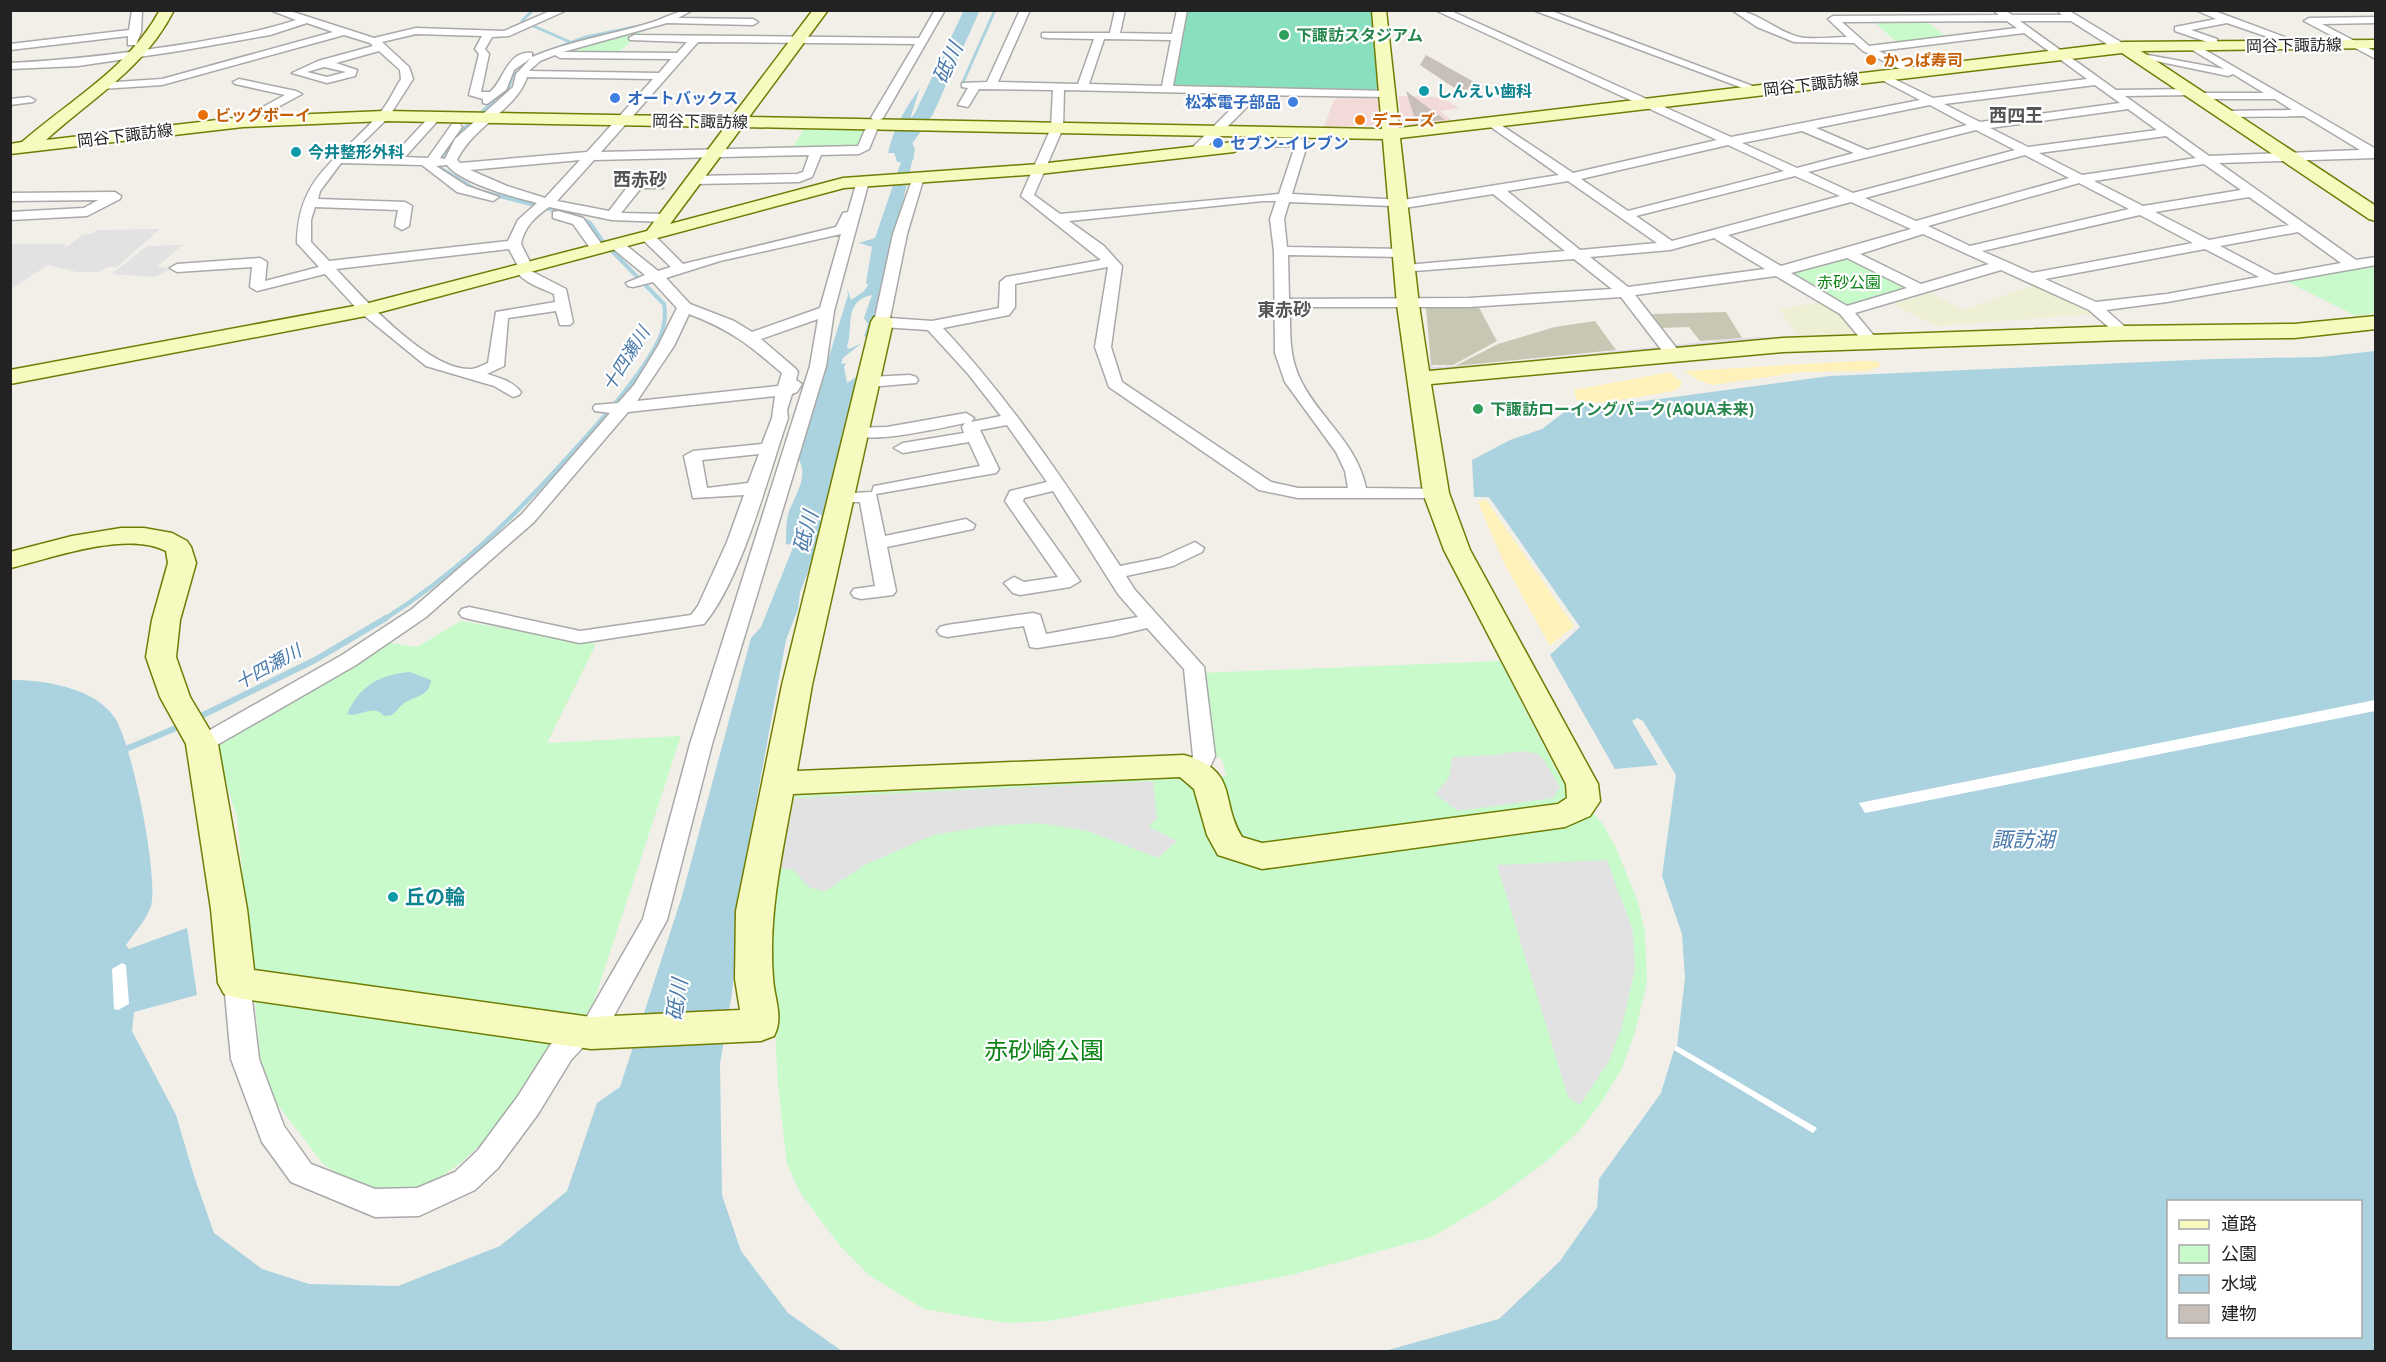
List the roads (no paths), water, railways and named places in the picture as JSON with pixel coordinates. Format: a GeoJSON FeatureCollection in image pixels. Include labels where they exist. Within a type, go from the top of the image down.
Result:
{"type":"FeatureCollection","features":[{"type":"Feature","properties":{"kind":"street"},"geometry":{"type":"LineString","coordinates":[[137,10],[137,48]]}},
{"type":"Feature","properties":{"kind":"street"},"geometry":{"type":"LineString","coordinates":[[10,163],[19,148],[100,86],[161,25],[167,10]]}},
{"type":"Feature","properties":{"kind":"street"},"geometry":{"type":"LineString","coordinates":[[275,10],[379,44],[405,69],[407,79],[384,116],[338,159],[314,191],[304,220],[304,243],[366,310],[432,363],[500,383],[513,392]]}},
{"type":"Feature","properties":{"kind":"street"},"geometry":{"type":"LineString","coordinates":[[322,63],[416,31],[513,33],[536,26],[562,10]]}},
{"type":"Feature","properties":{"kind":"street"},"geometry":{"type":"LineString","coordinates":[[442,163],[446,138],[518,88],[521,74],[531,62],[604,33],[650,22],[677,10]]}},
{"type":"Feature","properties":{"kind":"street"},"geometry":{"type":"LineString","coordinates":[[442,163],[476,117],[502,88],[507,71],[531,53],[565,38],[647,26],[666,21],[688,10]]}},
{"type":"Feature","properties":{"kind":"street"},"geometry":{"type":"LineString","coordinates":[[739,39],[763,10]]}},
{"type":"Feature","properties":{"kind":"street"},"geometry":{"type":"LineString","coordinates":[[657,230],[821,10]]}},
{"type":"Feature","properties":{"kind":"street"},"geometry":{"type":"LineString","coordinates":[[338,159],[442,163],[588,156],[859,150],[863,149],[880,124],[940,10]]}},
{"type":"Feature","properties":{"kind":"street"},"geometry":{"type":"LineString","coordinates":[[991,86],[1025,10]]}},
{"type":"Feature","properties":{"kind":"street"},"geometry":{"type":"LineString","coordinates":[[1114,36],[1120,10]]}},
{"type":"Feature","properties":{"kind":"street"},"geometry":{"type":"LineString","coordinates":[[1167,90],[1182,10]]}},
{"type":"Feature","properties":{"kind":"street"},"geometry":{"type":"LineString","coordinates":[[779,783],[1184,766],[1198,770],[1209,784],[1225,839],[1239,851],[1262,856],[1565,815],[1578,808],[1584,801],[1582,784],[1457,550],[1436,493],[1408,305],[1379,10]]}},
{"type":"Feature","properties":{"kind":"street"},"geometry":{"type":"LineString","coordinates":[[1440,10],[1726,142],[2094,307],[2124,333]]}},
{"type":"Feature","properties":{"kind":"street"},"geometry":{"type":"LineString","coordinates":[[1538,10],[1760,91]]}},
{"type":"Feature","properties":{"kind":"street"},"geometry":{"type":"LineString","coordinates":[[1737,10],[1761,25],[1798,40],[1857,40]]}},
{"type":"Feature","properties":{"kind":"street"},"geometry":{"type":"LineString","coordinates":[[1823,10],[1867,49],[1912,72]]}},
{"type":"Feature","properties":{"kind":"street"},"geometry":{"type":"LineString","coordinates":[[1998,10],[2353,265]]}},
{"type":"Feature","properties":{"kind":"street"},"geometry":{"type":"LineString","coordinates":[[2061,10],[2114,44],[2131,52],[2376,215]]}},
{"type":"Feature","properties":{"kind":"street"},"geometry":{"type":"LineString","coordinates":[[2201,10],[2301,45]]}},
{"type":"Feature","properties":{"kind":"street"},"geometry":{"type":"LineString","coordinates":[[1833,19],[2072,18]]}},
{"type":"Feature","properties":{"kind":"street"},"geometry":{"type":"LineString","coordinates":[[1925,19],[1949,39]]}},
{"type":"Feature","properties":{"kind":"street"},"geometry":{"type":"LineString","coordinates":[[2224,46],[2179,29],[2228,19]]}},
{"type":"Feature","properties":{"kind":"street"},"geometry":{"type":"LineString","coordinates":[[10,66],[78,63],[137,48],[270,32],[306,20]]}},
{"type":"Feature","properties":{"kind":"street"},"geometry":{"type":"LineString","coordinates":[[2376,20],[2309,21],[2376,56]]}},
{"type":"Feature","properties":{"kind":"street"},"geometry":{"type":"LineString","coordinates":[[666,21],[753,22]]}},
{"type":"Feature","properties":{"kind":"street"},"geometry":{"type":"LineString","coordinates":[[647,26],[634,38],[922,41]]}},
{"type":"Feature","properties":{"kind":"street"},"geometry":{"type":"LineString","coordinates":[[1867,49],[2026,30]]}},
{"type":"Feature","properties":{"kind":"street"},"geometry":{"type":"LineString","coordinates":[[12,43],[68,33],[136,32]]}},
{"type":"Feature","properties":{"kind":"street"},"geometry":{"type":"LineString","coordinates":[[122,96],[162,82],[344,32]]}},
{"type":"Feature","properties":{"kind":"street"},"geometry":{"type":"LineString","coordinates":[[432,45],[436,32]]}},
{"type":"Feature","properties":{"kind":"street"},"geometry":{"type":"LineString","coordinates":[[488,34],[480,49],[484,54],[475,95],[493,96]]}},
{"type":"Feature","properties":{"kind":"street"},"geometry":{"type":"LineString","coordinates":[[1046,35],[1177,37]]}},
{"type":"Feature","properties":{"kind":"street"},"geometry":{"type":"LineString","coordinates":[[1082,88],[1100,36]]}},
{"type":"Feature","properties":{"kind":"street"},"geometry":{"type":"LineString","coordinates":[[565,322],[561,292],[530,279],[523,269],[514,244],[515,234],[696,38]]}},
{"type":"Feature","properties":{"kind":"street","name":"岡谷下諏訪線"},"geometry":{"type":"LineString","coordinates":[[19,148],[243,122],[384,116],[1216,130],[1265,138],[1390,134],[2062,55],[2193,46],[2376,44]]}},
{"type":"Feature","properties":{"kind":"street"},"geometry":{"type":"LineString","coordinates":[[2193,46],[2375,154]]}},
{"type":"Feature","properties":{"kind":"street"},"geometry":{"type":"LineString","coordinates":[[2131,52],[2244,76]]}},
{"type":"Feature","properties":{"kind":"street"},"geometry":{"type":"LineString","coordinates":[[544,55],[679,56]]}},
{"type":"Feature","properties":{"kind":"street"},"geometry":{"type":"LineString","coordinates":[[521,74],[661,76]]}},
{"type":"Feature","properties":{"kind":"street"},"geometry":{"type":"LineString","coordinates":[[1882,76],[2275,280]]}},
{"type":"Feature","properties":{"kind":"street"},"geometry":{"type":"LineString","coordinates":[[1058,218],[1285,196],[1398,203],[1497,190],[1572,177],[1802,126],[1930,102],[2098,81]]}},
{"type":"Feature","properties":{"kind":"street"},"geometry":{"type":"LineString","coordinates":[[100,86],[162,82]]}},
{"type":"Feature","properties":{"kind":"street"},"geometry":{"type":"LineString","coordinates":[[239,82],[296,94],[243,122]]}},
{"type":"Feature","properties":{"kind":"street"},"geometry":{"type":"LineString","coordinates":[[964,105],[970,85],[1104,98],[1105,88]]}},
{"type":"Feature","properties":{"kind":"street"},"geometry":{"type":"LineString","coordinates":[[1059,93],[1082,88],[1105,88],[1388,94]]}},
{"type":"Feature","properties":{"kind":"street"},"geometry":{"type":"LineString","coordinates":[[1196,151],[1256,91]]}},
{"type":"Feature","properties":{"kind":"street"},"geometry":{"type":"LineString","coordinates":[[1059,93],[1057,128],[1052,144],[1040,169],[1036,172],[1027,196],[1099,249],[1112,262],[1116,270],[1103,347],[1115,384],[1265,486],[1298,494],[1436,493]]}},
{"type":"Feature","properties":{"kind":"street"},"geometry":{"type":"LineString","coordinates":[[2115,93],[2278,96]]}},
{"type":"Feature","properties":{"kind":"street"},"geometry":{"type":"LineString","coordinates":[[10,102],[29,100]]}},
{"type":"Feature","properties":{"kind":"street"},"geometry":{"type":"LineString","coordinates":[[1626,215],[1976,126],[2131,105]]}},
{"type":"Feature","properties":{"kind":"street"},"geometry":{"type":"LineString","coordinates":[[2224,114],[2306,113]]}},
{"type":"Feature","properties":{"kind":"street"},"geometry":{"type":"LineString","coordinates":[[395,161],[436,116]]}},
{"type":"Feature","properties":{"kind":"street"},"geometry":{"type":"LineString","coordinates":[[1492,123],[1671,246]]}},
{"type":"Feature","properties":{"kind":"street"},"geometry":{"type":"LineString","coordinates":[[1802,126],[1866,154]]}},
{"type":"Feature","properties":{"kind":"street"},"geometry":{"type":"LineString","coordinates":[[1281,251],[1404,261],[1576,254],[1671,246],[2025,151],[2169,132]]}},
{"type":"Feature","properties":{"kind":"street"},"geometry":{"type":"LineString","coordinates":[[10,377],[366,310],[608,247],[657,230],[827,186],[1040,169],[1196,151],[1265,138],[1302,141],[1277,219],[1281,251],[1283,353],[1293,382],[1344,451],[1354,471],[1358,492]]}},
{"type":"Feature","properties":{"kind":"street"},"geometry":{"type":"LineString","coordinates":[[694,180],[799,178],[808,174],[816,152]]}},
{"type":"Feature","properties":{"kind":"street"},"geometry":{"type":"LineString","coordinates":[[1283,303],[1408,305],[1625,292],[1779,271],[1847,253],[1919,228],[2080,179],[2205,160],[2286,155],[2375,154]]}},
{"type":"Feature","properties":{"kind":"street"},"geometry":{"type":"LineString","coordinates":[[469,613],[580,638],[697,620],[707,608],[728,561],[780,418],[779,410],[790,372],[750,338],[729,324],[685,307],[655,277],[608,247],[579,221],[542,205],[482,183],[442,163],[428,166],[464,189],[542,205],[612,216],[657,230],[681,269]]}},
{"type":"Feature","properties":{"kind":"street"},"geometry":{"type":"LineString","coordinates":[[10,560],[121,535],[142,534],[172,542],[182,554],[182,563],[166,620],[161,657],[179,704],[200,740],[229,909],[245,1059],[272,1133],[301,1173],[375,1203],[419,1202],[465,1181],[488,1159],[528,1106],[561,1052],[575,1038],[603,1032],[761,1025],[754,979],[754,910],[797,685],[840,498],[858,432],[914,178]]}},
{"type":"Feature","properties":{"kind":"street"},"geometry":{"type":"LineString","coordinates":[[603,1032],[655,920],[701,744],[818,366],[827,311],[855,216],[868,181]]}},
{"type":"Feature","properties":{"kind":"street"},"geometry":{"type":"LineString","coordinates":[[464,189],[482,183]]}},
{"type":"Feature","properties":{"kind":"street"},"geometry":{"type":"LineString","coordinates":[[612,216],[631,183],[658,185]]}},
{"type":"Feature","properties":{"kind":"street"},"geometry":{"type":"LineString","coordinates":[[1497,190],[1625,292],[1673,354]]}},
{"type":"Feature","properties":{"kind":"street"},"geometry":{"type":"LineString","coordinates":[[1969,250],[2140,210],[2253,192]]}},
{"type":"Feature","properties":{"kind":"street"},"geometry":{"type":"LineString","coordinates":[[10,197],[115,196],[87,212],[10,216]]}},
{"type":"Feature","properties":{"kind":"street"},"geometry":{"type":"LineString","coordinates":[[310,203],[405,206],[402,226]]}},
{"type":"Feature","properties":{"kind":"street"},"geometry":{"type":"LineString","coordinates":[[634,283],[717,258],[842,230],[848,216],[855,216]]}},
{"type":"Feature","properties":{"kind":"street"},"geometry":{"type":"LineString","coordinates":[[2030,278],[2300,226]]}},
{"type":"Feature","properties":{"kind":"street"},"geometry":{"type":"LineString","coordinates":[[1717,234],[1845,311],[1871,342]]}},
{"type":"Feature","properties":{"kind":"street"},"geometry":{"type":"LineString","coordinates":[[177,268],[260,262],[257,287],[328,267],[514,244]]}},
{"type":"Feature","properties":{"kind":"street"},"geometry":{"type":"LineString","coordinates":[[1847,253],[1922,290]]}},
{"type":"Feature","properties":{"kind":"street"},"geometry":{"type":"LineString","coordinates":[[2094,307],[2167,298],[2376,261]]}},
{"type":"Feature","properties":{"kind":"street"},"geometry":{"type":"LineString","coordinates":[[882,322],[932,326],[1005,312],[1008,307],[1007,282],[1011,280],[1112,262]]}},
{"type":"Feature","properties":{"kind":"street"},"geometry":{"type":"LineString","coordinates":[[1845,311],[2002,265]]}},
{"type":"Feature","properties":{"kind":"street"},"geometry":{"type":"LineString","coordinates":[[472,374],[496,366],[501,315],[563,305]]}},
{"type":"Feature","properties":{"kind":"street"},"geometry":{"type":"LineString","coordinates":[[200,740],[349,660],[419,613],[528,518],[611,408],[641,387],[666,346],[685,307]]}},
{"type":"Feature","properties":{"kind":"street"},"geometry":{"type":"LineString","coordinates":[[750,338],[827,311]]}},
{"type":"Feature","properties":{"kind":"street"},"geometry":{"type":"LineString","coordinates":[[1419,378],[1490,374],[1673,354],[1783,345],[2124,333],[2294,331],[2376,321]]}},
{"type":"Feature","properties":{"kind":"street"},"geometry":{"type":"LineString","coordinates":[[932,326],[975,372],[1036,451],[1055,485],[1149,621],[1194,667],[1204,756],[1198,770]]}},
{"type":"Feature","properties":{"kind":"street"},"geometry":{"type":"LineString","coordinates":[[611,408],[791,389],[806,366],[818,366]]}},
{"type":"Feature","properties":{"kind":"street"},"geometry":{"type":"LineString","coordinates":[[869,382],[910,380]]}},
{"type":"Feature","properties":{"kind":"street"},"geometry":{"type":"LineString","coordinates":[[780,418],[797,404],[807,403]]}},
{"type":"Feature","properties":{"kind":"street"},"geometry":{"type":"LineString","coordinates":[[858,432],[887,432],[966,418]]}},
{"type":"Feature","properties":{"kind":"street"},"geometry":{"type":"LineString","coordinates":[[880,490],[990,469],[970,427],[1012,419]]}},
{"type":"Feature","properties":{"kind":"street"},"geometry":{"type":"LineString","coordinates":[[903,448],[975,436]]}},
{"type":"Feature","properties":{"kind":"street"},"geometry":{"type":"LineString","coordinates":[[755,488],[699,494],[693,456],[769,448]]}},
{"type":"Feature","properties":{"kind":"street"},"geometry":{"type":"LineString","coordinates":[[1014,583],[1020,589],[1070,581],[1014,501],[1016,495],[1055,485]]}},
{"type":"Feature","properties":{"kind":"street"},"geometry":{"type":"LineString","coordinates":[[840,498],[868,496],[886,591],[861,593]]}},
{"type":"Feature","properties":{"kind":"street"},"geometry":{"type":"LineString","coordinates":[[876,544],[966,525]]}},
{"type":"Feature","properties":{"kind":"street"},"geometry":{"type":"LineString","coordinates":[[1114,573],[1166,562],[1195,548]]}},
{"type":"Feature","properties":{"kind":"street"},"geometry":{"type":"LineString","coordinates":[[946,631],[1033,619],[1037,642],[1114,630],[1149,621]]}},
{"type":"Feature","properties":{"kind":"street"},"geometry":{"type":"LineString","coordinates":[[237,983],[603,1032]]}},
{"type":"Feature","properties":{"kind":"water"},"geometry":{"type":"Polygon","coordinates":[[[920,88],[911,116],[917,135],[912,142],[915,149],[871,340],[864,336],[868,324],[864,318],[872,295],[857,303],[851,315],[847,347],[849,349],[862,343],[843,358],[841,364],[846,363],[844,367],[847,383],[856,377],[859,381],[822,536],[800,592],[798,609],[786,640],[745,863],[732,993],[720,1064],[722,1195],[741,1251],[788,1313],[842,1351],[11,1351],[10,680],[53,684],[82,692],[106,707],[122,732],[136,781],[148,841],[152,891],[149,911],[126,945],[129,949],[187,928],[197,995],[134,1012],[132,1031],[176,1115],[214,1233],[262,1269],[309,1284],[398,1286],[500,1246],[567,1191],[597,1103],[620,1087],[682,896],[751,638],[761,627],[794,545],[786,544],[786,529],[788,514],[802,479],[798,458],[848,295],[847,288],[851,300],[864,291],[868,285],[866,283],[872,247],[859,243],[875,238],[901,162],[894,153],[888,153],[890,144],[901,119],[920,88]]]}},
{"type":"Feature","properties":{"kind":"water","name":"諏訪湖"},"geometry":{"type":"Polygon","coordinates":[[[2375,351],[2375,1351],[1381,1352],[1499,1319],[1560,1261],[1597,1208],[1599,1179],[1661,1093],[1674,1050],[1813,1133],[1816,1128],[1677,1046],[1685,978],[1682,934],[1662,876],[1676,775],[1643,721],[1637,718],[1632,721],[1658,765],[1615,769],[1550,655],[1580,627],[1489,497],[1474,497],[1472,460],[1510,440],[1542,429],[1572,406],[1607,406],[1830,376],[2214,359],[2321,357],[2375,351]]]}},
{"type":"Feature","properties":{"kind":"water"},"geometry":{"type":"Polygon","coordinates":[[[410,672],[431,680],[430,686],[424,693],[403,704],[392,715],[384,716],[376,711],[347,714],[358,696],[372,683],[390,675],[410,672]]]}},
{"type":"Feature","properties":{"kind":"waterway"},"geometry":{"type":"LineString","coordinates":[[533,10],[522,21],[570,42]]}},
{"type":"Feature","properties":{"kind":"waterway","name":"砥川"},"geometry":{"type":"LineString","coordinates":[[904,158],[902,144],[924,114],[972,10]]}},
{"type":"Feature","properties":{"kind":"waterway"},"geometry":{"type":"LineString","coordinates":[[963,82],[995,10]]}},
{"type":"Feature","properties":{"kind":"waterway","name":"十四瀬川"},"geometry":{"type":"LineString","coordinates":[[543,53],[586,37],[649,24]]}},
{"type":"Feature","properties":{"kind":"waterway","name":"十四瀬川"},"geometry":{"type":"LineString","coordinates":[[442,159],[457,134],[509,87],[515,69],[534,57]]}},
{"type":"Feature","properties":{"kind":"waterway","name":"十四瀬川"},"geometry":{"type":"LineString","coordinates":[[442,159],[440,168],[476,190],[562,212]]}},
{"type":"Feature","properties":{"kind":"waterway","name":"十四瀬川"},"geometry":{"type":"LineString","coordinates":[[579,217],[590,223],[603,242],[664,304],[665,320],[661,334],[646,362]]}},
{"type":"Feature","properties":{"kind":"waterway","name":"十四瀬川"},"geometry":{"type":"LineString","coordinates":[[383,620],[458,565],[504,524],[599,422],[647,361]]}},
{"type":"Feature","properties":{"kind":"waterway","name":"十四瀬川"},"geometry":{"type":"LineString","coordinates":[[197,718],[315,660],[386,618]]}},
{"type":"Feature","properties":{"kind":"waterway","name":"十四瀬川"},"geometry":{"type":"LineString","coordinates":[[122,755],[126,749],[183,725]]}},
{"type":"Feature","properties":{"kind":"place","name":"下諏訪スタジアム"},"geometry":{"type":"Point","coordinates":[1284,35]}},
{"type":"Feature","properties":{"kind":"place","name":"かっぱ寿司"},"geometry":{"type":"Point","coordinates":[1871,60]}},
{"type":"Feature","properties":{"kind":"place","name":"しんえい歯科"},"geometry":{"type":"Point","coordinates":[1424,91]}},
{"type":"Feature","properties":{"kind":"place","name":"オートバックス"},"geometry":{"type":"Point","coordinates":[615,98]}},
{"type":"Feature","properties":{"kind":"place","name":"松本電子部品"},"geometry":{"type":"Point","coordinates":[1293,102]}},
{"type":"Feature","properties":{"kind":"place","name":"ビッグボーイ"},"geometry":{"type":"Point","coordinates":[203,115]}},
{"type":"Feature","properties":{"kind":"place","name":"デニーズ"},"geometry":{"type":"Point","coordinates":[1360,120]}},
{"type":"Feature","properties":{"kind":"place","name":"セブン-イレブン"},"geometry":{"type":"Point","coordinates":[1218,143]}},
{"type":"Feature","properties":{"kind":"place","name":"今井整形外科"},"geometry":{"type":"Point","coordinates":[296,152]}},
{"type":"Feature","properties":{"kind":"place","name":"下諏訪ローイングパーク(AQUA未来)"},"geometry":{"type":"Point","coordinates":[1478,409]}},
{"type":"Feature","properties":{"kind":"place","name":"丘の輪"},"geometry":{"type":"Point","coordinates":[393,897]}},
{"type":"Feature","properties":{"kind":"district","name":"西四王"},"geometry":{"type":"Point","coordinates":[2016,116]}},
{"type":"Feature","properties":{"kind":"district","name":"西赤砂"},"geometry":{"type":"Point","coordinates":[640,180]}},
{"type":"Feature","properties":{"kind":"district","name":"東赤砂"},"geometry":{"type":"Point","coordinates":[1284,310]}},
{"type":"Feature","properties":{"kind":"park label","name":"赤砂公園"},"geometry":{"type":"Point","coordinates":[1849,282]}},
{"type":"Feature","properties":{"kind":"park label","name":"赤砂崎公園"},"geometry":{"type":"Point","coordinates":[1044,1051]}}]}
